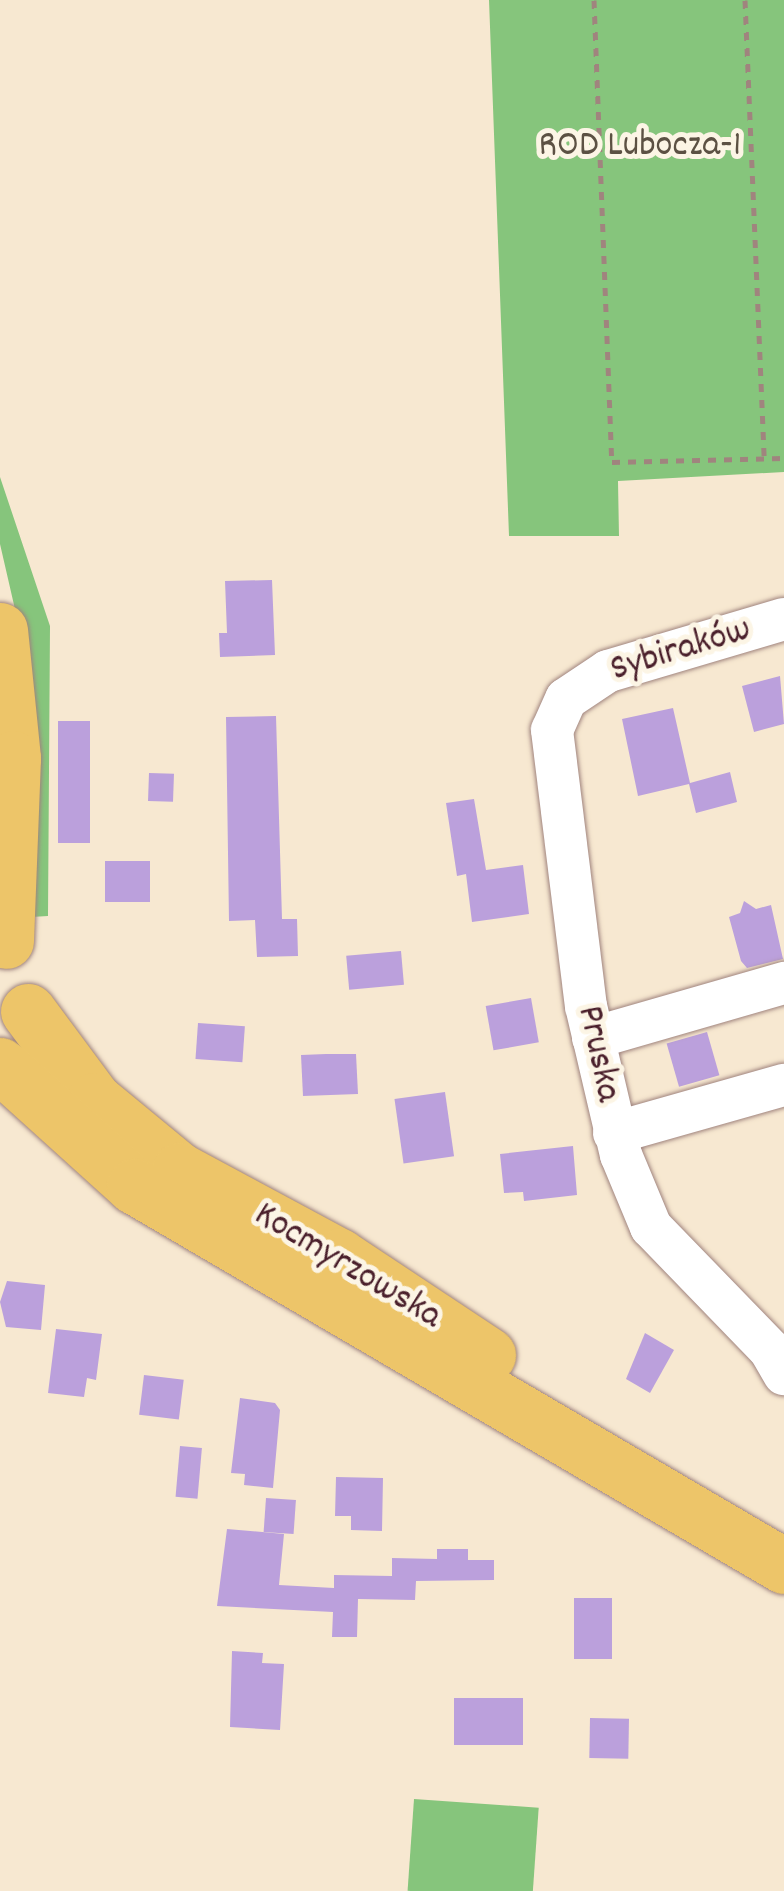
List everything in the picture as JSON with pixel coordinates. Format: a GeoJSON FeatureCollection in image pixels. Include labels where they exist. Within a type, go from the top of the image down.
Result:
{"type":"FeatureCollection","features":[{"type":"Feature","properties":{"kind":"main road"},"geometry":{"type":"LineString","coordinates":[[0,630],[13,758],[3,939],[28,972],[14,1027]]}},
{"type":"Feature","properties":{"kind":"main road","name":"Kocmyrzowska"},"geometry":{"type":"LineString","coordinates":[[14,1027],[94,1100],[180,1170],[338,1256],[414,1306],[585,1421],[686,1506]]}},
{"type":"Feature","properties":{"kind":"main road","name":"Kocmyrzowska"},"geometry":{"type":"LineString","coordinates":[[0,1065],[134,1186],[784,1566]]}},
{"type":"Feature","properties":{"kind":"street","name":"Sybiraków"},"geometry":{"type":"LineString","coordinates":[[580,686],[608,670],[784,619]]}},
{"type":"Feature","properties":{"kind":"street","name":"Pruska"},"geometry":{"type":"LineString","coordinates":[[580,686],[557,713],[552,749],[592,1038],[614,1133],[652,1227],[770,1350],[784,1374]]}},
{"type":"Feature","properties":{"kind":"street"},"geometry":{"type":"LineString","coordinates":[[592,1038],[784,983]]}},
{"type":"Feature","properties":{"kind":"street"},"geometry":{"type":"LineString","coordinates":[[614,1133],[784,1085]]}},
{"type":"Feature","properties":{"kind":"path"},"geometry":{"type":"LineString","coordinates":[[594,0],[612,462],[784,458]]}},
{"type":"Feature","properties":{"kind":"path"},"geometry":{"type":"LineString","coordinates":[[745,0],[764,458]]}},
{"type":"Feature","properties":{"kind":"green space","name":"ROD Lubocza-1"},"geometry":{"type":"Polygon","coordinates":[[[489,0],[784,0],[784,472],[618,481],[619,536],[509,536],[489,0]]]}},
{"type":"Feature","properties":{"kind":"green space"},"geometry":{"type":"Polygon","coordinates":[[[0,477],[50,626],[48,916],[31,917],[34,692],[0,544],[0,477]]]}},
{"type":"Feature","properties":{"kind":"green space"},"geometry":{"type":"Polygon","coordinates":[[[414,1799],[539,1808],[533,1891],[408,1891],[414,1799]]]}},
{"type":"Feature","properties":{"kind":"building"},"geometry":{"type":"Polygon","coordinates":[[[272,580],[275,655],[220,657],[219,633],[227,633],[225,581],[272,580]]]}},
{"type":"Feature","properties":{"kind":"building"},"geometry":{"type":"Polygon","coordinates":[[[780,676],[784,724],[754,732],[742,686],[780,676]]]}},
{"type":"Feature","properties":{"kind":"building"},"geometry":{"type":"Polygon","coordinates":[[[673,708],[690,783],[730,772],[737,802],[696,813],[689,784],[638,796],[622,719],[673,708]]]}},
{"type":"Feature","properties":{"kind":"building"},"geometry":{"type":"Polygon","coordinates":[[[276,716],[282,919],[297,919],[298,956],[257,957],[255,920],[229,921],[226,717],[276,716]]]}},
{"type":"Feature","properties":{"kind":"building"},"geometry":{"type":"Polygon","coordinates":[[[58,721],[90,721],[90,843],[58,843],[58,721]]]}},
{"type":"Feature","properties":{"kind":"building"},"geometry":{"type":"Polygon","coordinates":[[[149,773],[174,774],[173,802],[148,801],[149,773]]]}},
{"type":"Feature","properties":{"kind":"building"},"geometry":{"type":"Polygon","coordinates":[[[474,799],[486,870],[523,865],[529,914],[472,922],[466,874],[457,876],[446,803],[474,799]]]}},
{"type":"Feature","properties":{"kind":"building"},"geometry":{"type":"Polygon","coordinates":[[[105,861],[150,861],[150,902],[105,902],[105,861]]]}},
{"type":"Feature","properties":{"kind":"building"},"geometry":{"type":"Polygon","coordinates":[[[744,901],[756,909],[771,905],[783,959],[747,968],[741,961],[729,917],[740,913],[744,901]]]}},
{"type":"Feature","properties":{"kind":"building"},"geometry":{"type":"Polygon","coordinates":[[[401,951],[404,985],[349,990],[346,956],[401,951]]]}},
{"type":"Feature","properties":{"kind":"building"},"geometry":{"type":"Polygon","coordinates":[[[531,998],[539,1042],[494,1050],[486,1006],[531,998]]]}},
{"type":"Feature","properties":{"kind":"building"},"geometry":{"type":"Polygon","coordinates":[[[198,1023],[245,1026],[242,1062],[195,1059],[198,1023]]]}},
{"type":"Feature","properties":{"kind":"building"},"geometry":{"type":"Polygon","coordinates":[[[707,1032],[719,1075],[679,1087],[667,1044],[707,1032]]]}},
{"type":"Feature","properties":{"kind":"building"},"geometry":{"type":"Polygon","coordinates":[[[356,1054],[358,1094],[303,1096],[301,1055],[356,1054]]]}},
{"type":"Feature","properties":{"kind":"building"},"geometry":{"type":"Polygon","coordinates":[[[445,1092],[454,1156],[404,1163],[394,1099],[445,1092]]]}},
{"type":"Feature","properties":{"kind":"building"},"geometry":{"type":"Polygon","coordinates":[[[573,1146],[577,1195],[524,1201],[523,1192],[504,1193],[500,1154],[573,1146]]]}},
{"type":"Feature","properties":{"kind":"building"},"geometry":{"type":"Polygon","coordinates":[[[7,1281],[45,1285],[41,1330],[6,1327],[0,1302],[7,1281]]]}},
{"type":"Feature","properties":{"kind":"building"},"geometry":{"type":"Polygon","coordinates":[[[56,1329],[102,1334],[96,1380],[87,1378],[84,1397],[48,1393],[56,1329]]]}},
{"type":"Feature","properties":{"kind":"building"},"geometry":{"type":"Polygon","coordinates":[[[645,1333],[674,1350],[650,1393],[626,1379],[645,1333]]]}},
{"type":"Feature","properties":{"kind":"building"},"geometry":{"type":"Polygon","coordinates":[[[144,1375],[184,1380],[179,1420],[139,1415],[144,1375]]]}},
{"type":"Feature","properties":{"kind":"building"},"geometry":{"type":"Polygon","coordinates":[[[240,1398],[275,1403],[280,1410],[273,1488],[244,1485],[245,1474],[231,1473],[240,1398]]]}},
{"type":"Feature","properties":{"kind":"building"},"geometry":{"type":"Polygon","coordinates":[[[180,1446],[202,1448],[197,1499],[176,1497],[180,1446]]]}},
{"type":"Feature","properties":{"kind":"building"},"geometry":{"type":"Polygon","coordinates":[[[336,1477],[383,1478],[382,1531],[351,1530],[351,1516],[335,1516],[336,1477]]]}},
{"type":"Feature","properties":{"kind":"building"},"geometry":{"type":"Polygon","coordinates":[[[266,1498],[296,1500],[294,1534],[264,1532],[266,1498]]]}},
{"type":"Feature","properties":{"kind":"building"},"geometry":{"type":"Polygon","coordinates":[[[227,1529],[284,1534],[279,1585],[334,1588],[334,1575],[392,1576],[392,1558],[437,1559],[437,1549],[468,1549],[468,1560],[494,1560],[494,1580],[416,1581],[415,1600],[358,1599],[357,1637],[332,1637],[333,1612],[217,1606],[227,1529]]]}},
{"type":"Feature","properties":{"kind":"building"},"geometry":{"type":"Polygon","coordinates":[[[574,1598],[612,1598],[612,1659],[574,1659],[574,1598]]]}},
{"type":"Feature","properties":{"kind":"building"},"geometry":{"type":"Polygon","coordinates":[[[232,1651],[263,1653],[262,1663],[284,1664],[280,1730],[230,1727],[232,1651]]]}},
{"type":"Feature","properties":{"kind":"building"},"geometry":{"type":"Polygon","coordinates":[[[454,1698],[523,1698],[523,1745],[454,1745],[454,1698]]]}},
{"type":"Feature","properties":{"kind":"building"},"geometry":{"type":"Polygon","coordinates":[[[590,1718],[629,1719],[628,1759],[589,1758],[590,1718]]]}}]}
